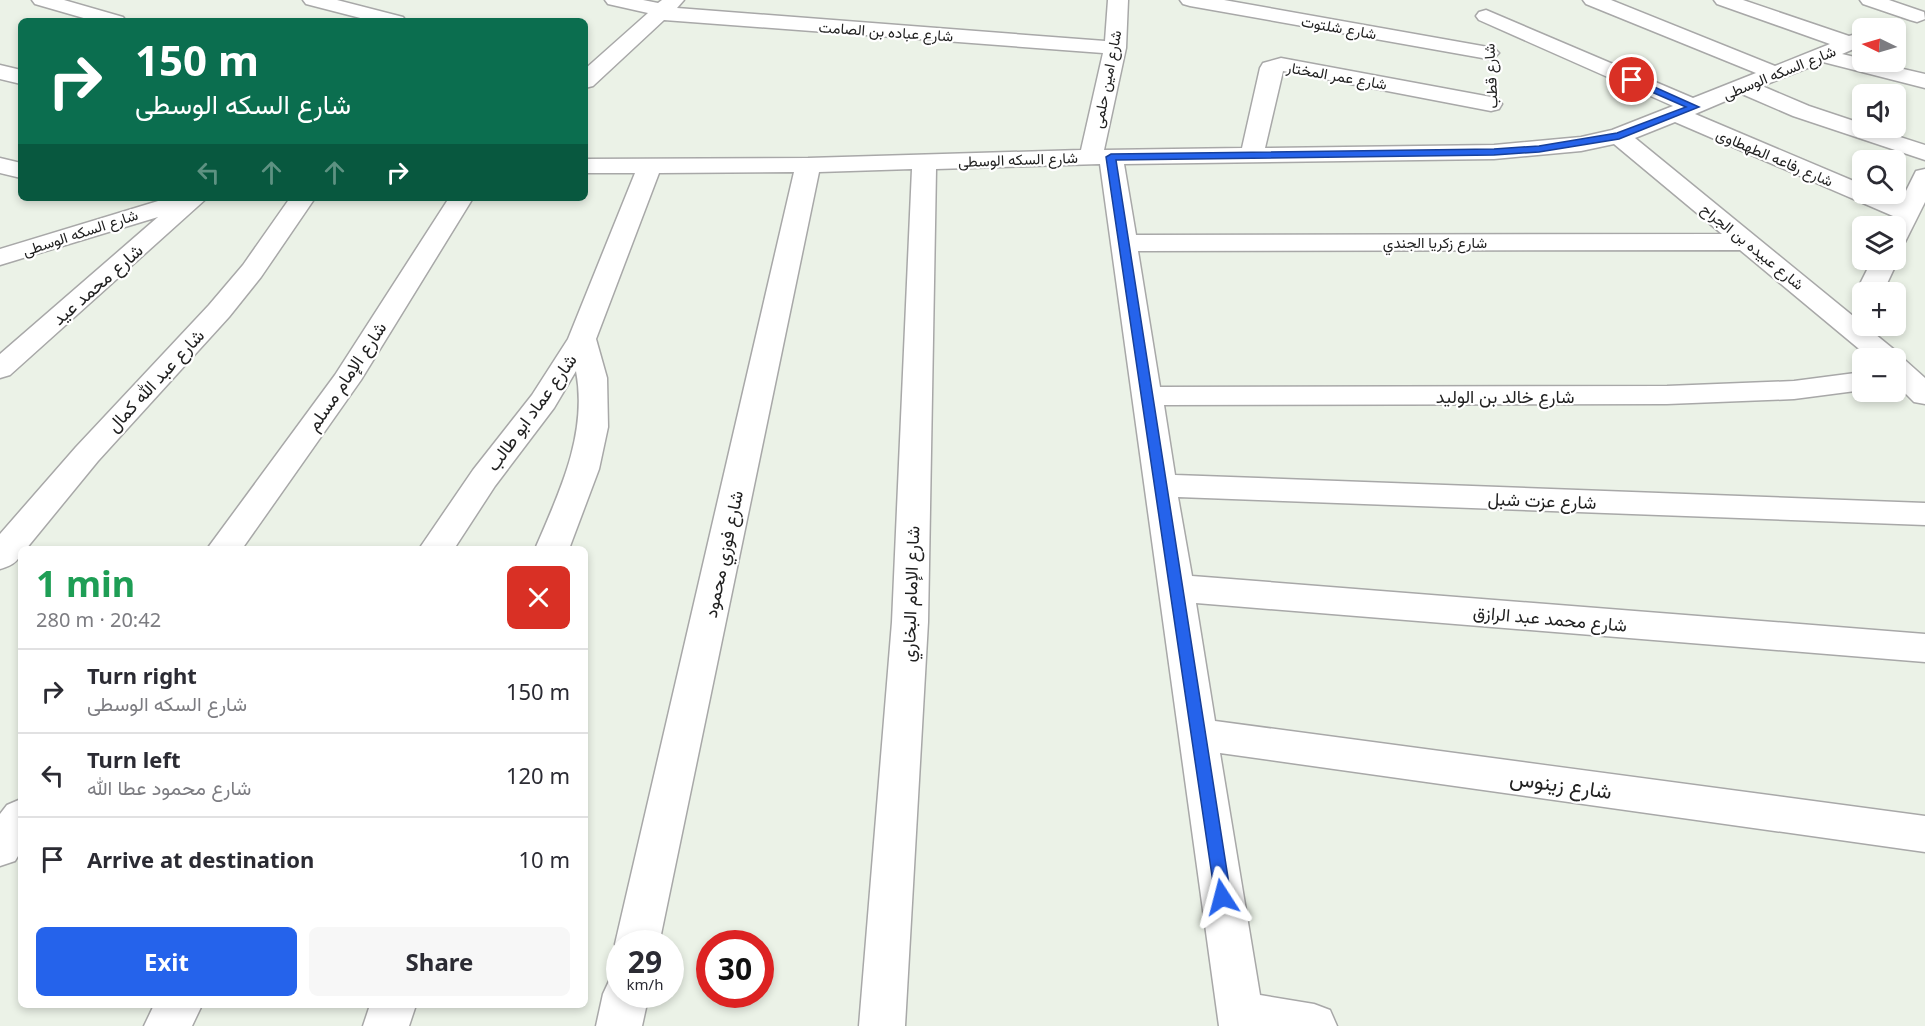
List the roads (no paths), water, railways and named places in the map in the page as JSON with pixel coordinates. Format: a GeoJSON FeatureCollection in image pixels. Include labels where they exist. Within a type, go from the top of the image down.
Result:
{"type":"FeatureCollection","features":[{"type":"Feature","properties":{"kind":"street"},"geometry":{"type":"LineString","coordinates":[[42,0],[105,18]]}},
{"type":"Feature","properties":{"kind":"street"},"geometry":{"type":"LineString","coordinates":[[313,0],[384,18]]}},
{"type":"Feature","properties":{"kind":"street","name":"شارع عباده بن الصامت"},"geometry":{"type":"LineString","coordinates":[[615,0],[664,8],[1114,48]]}},
{"type":"Feature","properties":{"kind":"street","name":"شارع شلتوت"},"geometry":{"type":"LineString","coordinates":[[1190,0],[1491,103]]}},
{"type":"Feature","properties":{"kind":"street"},"geometry":{"type":"LineString","coordinates":[[1593,0],[1776,74]]}},
{"type":"Feature","properties":{"kind":"street"},"geometry":{"type":"LineString","coordinates":[[1724,0],[1852,40]]}},
{"type":"Feature","properties":{"kind":"street"},"geometry":{"type":"LineString","coordinates":[[1870,0],[1922,21]]}},
{"type":"Feature","properties":{"kind":"street","name":"شارع امين حلمى"},"geometry":{"type":"LineString","coordinates":[[1113,1],[1114,48],[1101,157],[1123,243],[1241,1020]]}},
{"type":"Feature","properties":{"kind":"street","name":"شارع قطب"},"geometry":{"type":"LineString","coordinates":[[1483,4],[1491,103]]}},
{"type":"Feature","properties":{"kind":"street","name":"شارع رفاعه الطهطاوى"},"geometry":{"type":"LineString","coordinates":[[1483,4],[1685,111],[1907,213]]}},
{"type":"Feature","properties":{"kind":"street"},"geometry":{"type":"LineString","coordinates":[[588,74],[664,8]]}},
{"type":"Feature","properties":{"kind":"street"},"geometry":{"type":"LineString","coordinates":[[1906,24],[1922,21]]}},
{"type":"Feature","properties":{"kind":"street","name":"شارع السكه الوسطى"},"geometry":{"type":"LineString","coordinates":[[588,166],[808,165],[1252,155],[1491,103],[1581,144],[1619,136],[1852,43]]}},
{"type":"Feature","properties":{"kind":"street"},"geometry":{"type":"LineString","coordinates":[[1822,55],[1925,81]]}},
{"type":"Feature","properties":{"kind":"street","name":"شارع عمر المختار"},"geometry":{"type":"LineString","coordinates":[[1252,155],[1271,68],[1274,65],[1281,64],[1491,103]]}},
{"type":"Feature","properties":{"kind":"street"},"geometry":{"type":"LineString","coordinates":[[0,72],[18,76]]}},
{"type":"Feature","properties":{"kind":"street"},"geometry":{"type":"LineString","coordinates":[[1744,87],[1801,111],[1925,153]]}},
{"type":"Feature","properties":{"kind":"street","name":"شارع عبيده بن الجراح"},"geometry":{"type":"LineString","coordinates":[[1619,136],[1748,242],[1852,314]]}},
{"type":"Feature","properties":{"kind":"street","name":"شارع الإمام البخاري"},"geometry":{"type":"LineString","coordinates":[[882,1026],[910,622],[924,162]]}},
{"type":"Feature","properties":{"kind":"street"},"geometry":{"type":"LineString","coordinates":[[0,165],[18,170]]}},
{"type":"Feature","properties":{"kind":"street","name":"شارع فوزي محمود"},"geometry":{"type":"LineString","coordinates":[[640,930],[808,165]]}},
{"type":"Feature","properties":{"kind":"street","name":"شارع عماد ابو طالب"},"geometry":{"type":"LineString","coordinates":[[437,546],[484,478],[543,401],[582,339],[650,166]]}},
{"type":"Feature","properties":{"kind":"street"},"geometry":{"type":"LineString","coordinates":[[1906,216],[1925,176]]}},
{"type":"Feature","properties":{"kind":"street"},"geometry":{"type":"LineString","coordinates":[[130,201],[155,208]]}},
{"type":"Feature","properties":{"kind":"street","name":"شارع السكه الوسطى"},"geometry":{"type":"LineString","coordinates":[[0,257],[182,201]]}},
{"type":"Feature","properties":{"kind":"street","name":"شارع محمد عيد"},"geometry":{"type":"LineString","coordinates":[[0,369],[191,201]]}},
{"type":"Feature","properties":{"kind":"street","name":"شارع عبد الله كمال"},"geometry":{"type":"LineString","coordinates":[[0,556],[87,454],[219,311],[252,271],[301,201]]}},
{"type":"Feature","properties":{"kind":"street","name":"شارع الإمام مسلم"},"geometry":{"type":"LineString","coordinates":[[226,546],[346,380],[459,201]]}},
{"type":"Feature","properties":{"kind":"street","name":"شارع زكريا الجندي"},"geometry":{"type":"LineString","coordinates":[[1123,243],[1748,242]]}},
{"type":"Feature","properties":{"kind":"street","name":"شارع عبيده بن الجراح"},"geometry":{"type":"LineString","coordinates":[[1872,336],[1881,348]]}},
{"type":"Feature","properties":{"kind":"street"},"geometry":{"type":"LineString","coordinates":[[553,546],[575,493],[591,436],[594,385],[582,339]]}},
{"type":"Feature","properties":{"kind":"street","name":"شارع خالد بن الوليد"},"geometry":{"type":"LineString","coordinates":[[1147,396],[1667,395],[1794,390],[1852,382]]}},
{"type":"Feature","properties":{"kind":"street","name":"شارع عزت شبل"},"geometry":{"type":"LineString","coordinates":[[1160,485],[1925,514]]}},
{"type":"Feature","properties":{"kind":"street","name":"شارع محمد عبد الرازق"},"geometry":{"type":"LineString","coordinates":[[1175,588],[1925,648]]}},
{"type":"Feature","properties":{"kind":"street","name":"شارع زينوس"},"geometry":{"type":"LineString","coordinates":[[1197,734],[1925,834]]}},
{"type":"Feature","properties":{"kind":"street"},"geometry":{"type":"LineString","coordinates":[[0,848],[18,821]]}},
{"type":"Feature","properties":{"kind":"street"},"geometry":{"type":"LineString","coordinates":[[167,1026],[177,1008]]}},
{"type":"Feature","properties":{"kind":"street"},"geometry":{"type":"LineString","coordinates":[[386,1026],[392,1008]]}},
{"type":"Feature","properties":{"kind":"street"},"geometry":{"type":"LineString","coordinates":[[619,1026],[623,1008]]}},
{"type":"Feature","properties":{"kind":"street"},"geometry":{"type":"LineString","coordinates":[[1241,1020],[1314,1026]]}}]}
